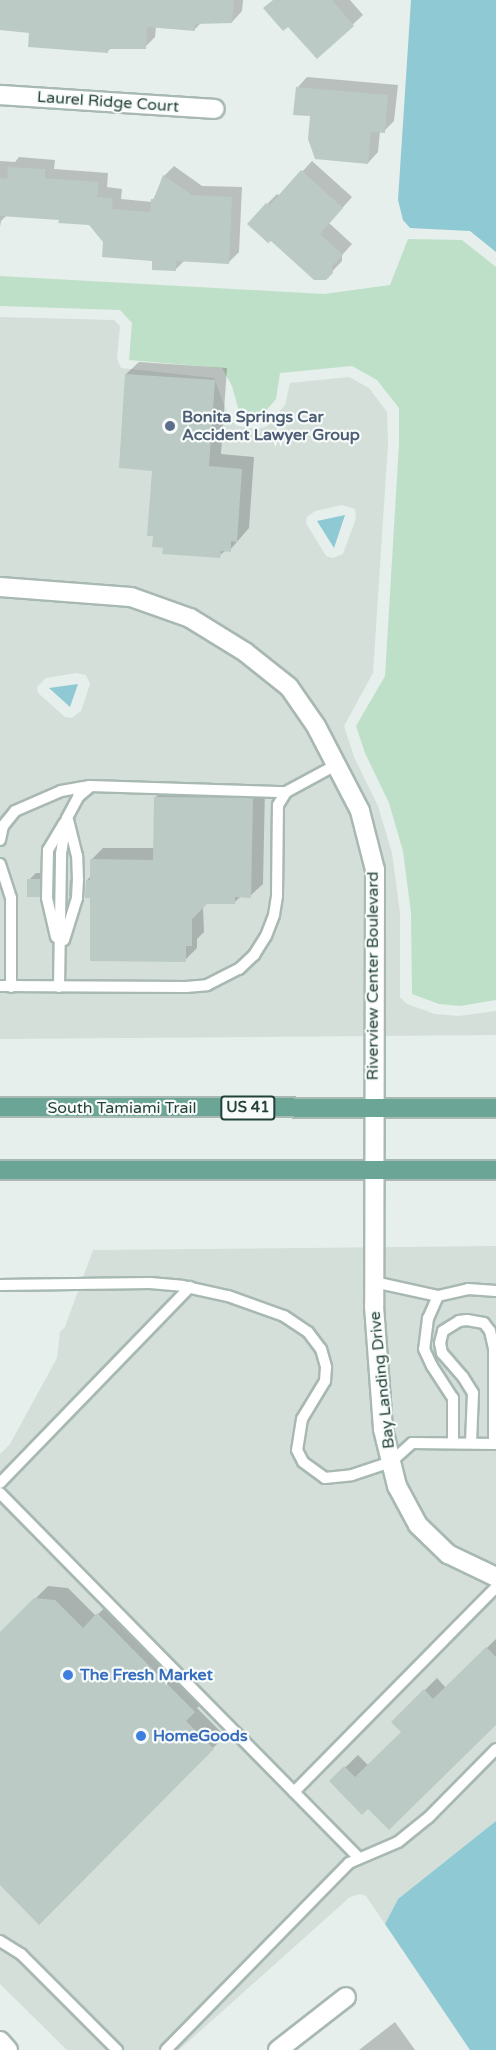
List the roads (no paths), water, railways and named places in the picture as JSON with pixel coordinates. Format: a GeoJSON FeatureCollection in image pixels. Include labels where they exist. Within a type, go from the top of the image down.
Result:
{"type":"FeatureCollection","features":[{"type":"Feature","properties":{"kind":"main road","name":"South Tamiami Trail"},"geometry":{"type":"LineString","coordinates":[[0,1107],[496,1108]]}},
{"type":"Feature","properties":{"kind":"main road"},"geometry":{"type":"LineString","coordinates":[[0,1170],[496,1170]]}},
{"type":"Feature","properties":{"kind":"street","name":"Laurel Ridge Court"},"geometry":{"type":"LineString","coordinates":[[0,96],[215,110]]}},
{"type":"Feature","properties":{"kind":"street","name":"Riverview Center Boulevard"},"geometry":{"type":"LineString","coordinates":[[0,587],[131,597],[190,618],[246,652],[289,687],[316,726],[360,812],[375,870],[377,938],[373,1170]]}},
{"type":"Feature","properties":{"kind":"street","name":"Bay Landing Drive"},"geometry":{"type":"LineString","coordinates":[[373,1170],[374,1282],[383,1429],[397,1486],[418,1525],[448,1554],[496,1577]]}},
{"type":"Feature","properties":{"kind":"street"},"geometry":{"type":"LineString","coordinates":[[278,2050],[346,1996]]}},
{"type":"Feature","properties":{"kind":"street"},"geometry":{"type":"LineString","coordinates":[[0,2041],[8,2050]]}},
{"type":"Feature","properties":{"kind":"lane"},"geometry":{"type":"LineString","coordinates":[[0,864],[11,898],[6,986],[186,987],[207,985],[239,969],[260,945],[274,915],[277,896],[278,805],[286,792],[336,765]]}},
{"type":"Feature","properties":{"kind":"lane"},"geometry":{"type":"LineString","coordinates":[[0,840],[3,826],[15,811],[61,791],[90,786],[286,792]]}},
{"type":"Feature","properties":{"kind":"lane"},"geometry":{"type":"LineString","coordinates":[[59,987],[61,854],[67,818],[78,797],[90,786]]}},
{"type":"Feature","properties":{"kind":"lane"},"geometry":{"type":"LineString","coordinates":[[60,954],[77,898],[77,856],[67,818]]}},
{"type":"Feature","properties":{"kind":"lane"},"geometry":{"type":"LineString","coordinates":[[374,1282],[438,1296],[468,1289],[496,1291]]}},
{"type":"Feature","properties":{"kind":"lane"},"geometry":{"type":"LineString","coordinates":[[0,1285],[150,1283],[189,1287],[228,1296],[284,1316],[308,1332],[321,1349],[326,1367],[325,1381],[302,1419],[297,1450],[303,1462],[325,1478],[338,1477],[391,1462],[412,1443],[495,1444],[494,1348],[490,1331],[484,1323],[459,1321],[443,1331],[440,1343],[442,1353],[464,1377],[473,1393],[471,1443]]}},
{"type":"Feature","properties":{"kind":"lane"},"geometry":{"type":"LineString","coordinates":[[0,1483],[189,1287]]}},
{"type":"Feature","properties":{"kind":"lane"},"geometry":{"type":"LineString","coordinates":[[438,1296],[428,1318],[424,1349],[453,1398],[453,1443]]}},
{"type":"Feature","properties":{"kind":"lane"},"geometry":{"type":"LineString","coordinates":[[0,1493],[358,1857]]}},
{"type":"Feature","properties":{"kind":"lane"},"geometry":{"type":"LineString","coordinates":[[294,1792],[496,1587]]}},
{"type":"Feature","properties":{"kind":"lane"},"geometry":{"type":"LineString","coordinates":[[166,2050],[349,1863],[358,1857],[398,1842],[428,1818],[496,1749]]}},
{"type":"Feature","properties":{"kind":"lane"},"geometry":{"type":"LineString","coordinates":[[0,1941],[21,1954],[117,2050]]}},
{"type":"Feature","properties":{"kind":"water"},"geometry":{"type":"Polygon","coordinates":[[[411,0],[496,0],[496,252],[470,231],[410,228],[403,220],[398,200],[411,0]]]}},
{"type":"Feature","properties":{"kind":"water"},"geometry":{"type":"Polygon","coordinates":[[[345,515],[334,548],[317,521],[345,515]]]}},
{"type":"Feature","properties":{"kind":"water"},"geometry":{"type":"Polygon","coordinates":[[[78,684],[70,707],[49,688],[78,684]]]}},
{"type":"Feature","properties":{"kind":"water"},"geometry":{"type":"Polygon","coordinates":[[[496,1821],[496,2050],[470,2050],[385,1924],[398,1899],[496,1821]]]}},
{"type":"Feature","properties":{"kind":"place","name":"Bonita Springs Car Accident Lawyer Group"},"geometry":{"type":"Point","coordinates":[170,426]}},
{"type":"Feature","properties":{"kind":"place","name":"The Fresh Market"},"geometry":{"type":"Point","coordinates":[68,1675]}},
{"type":"Feature","properties":{"kind":"place","name":"HomeGoods"},"geometry":{"type":"Point","coordinates":[141,1736]}}]}
